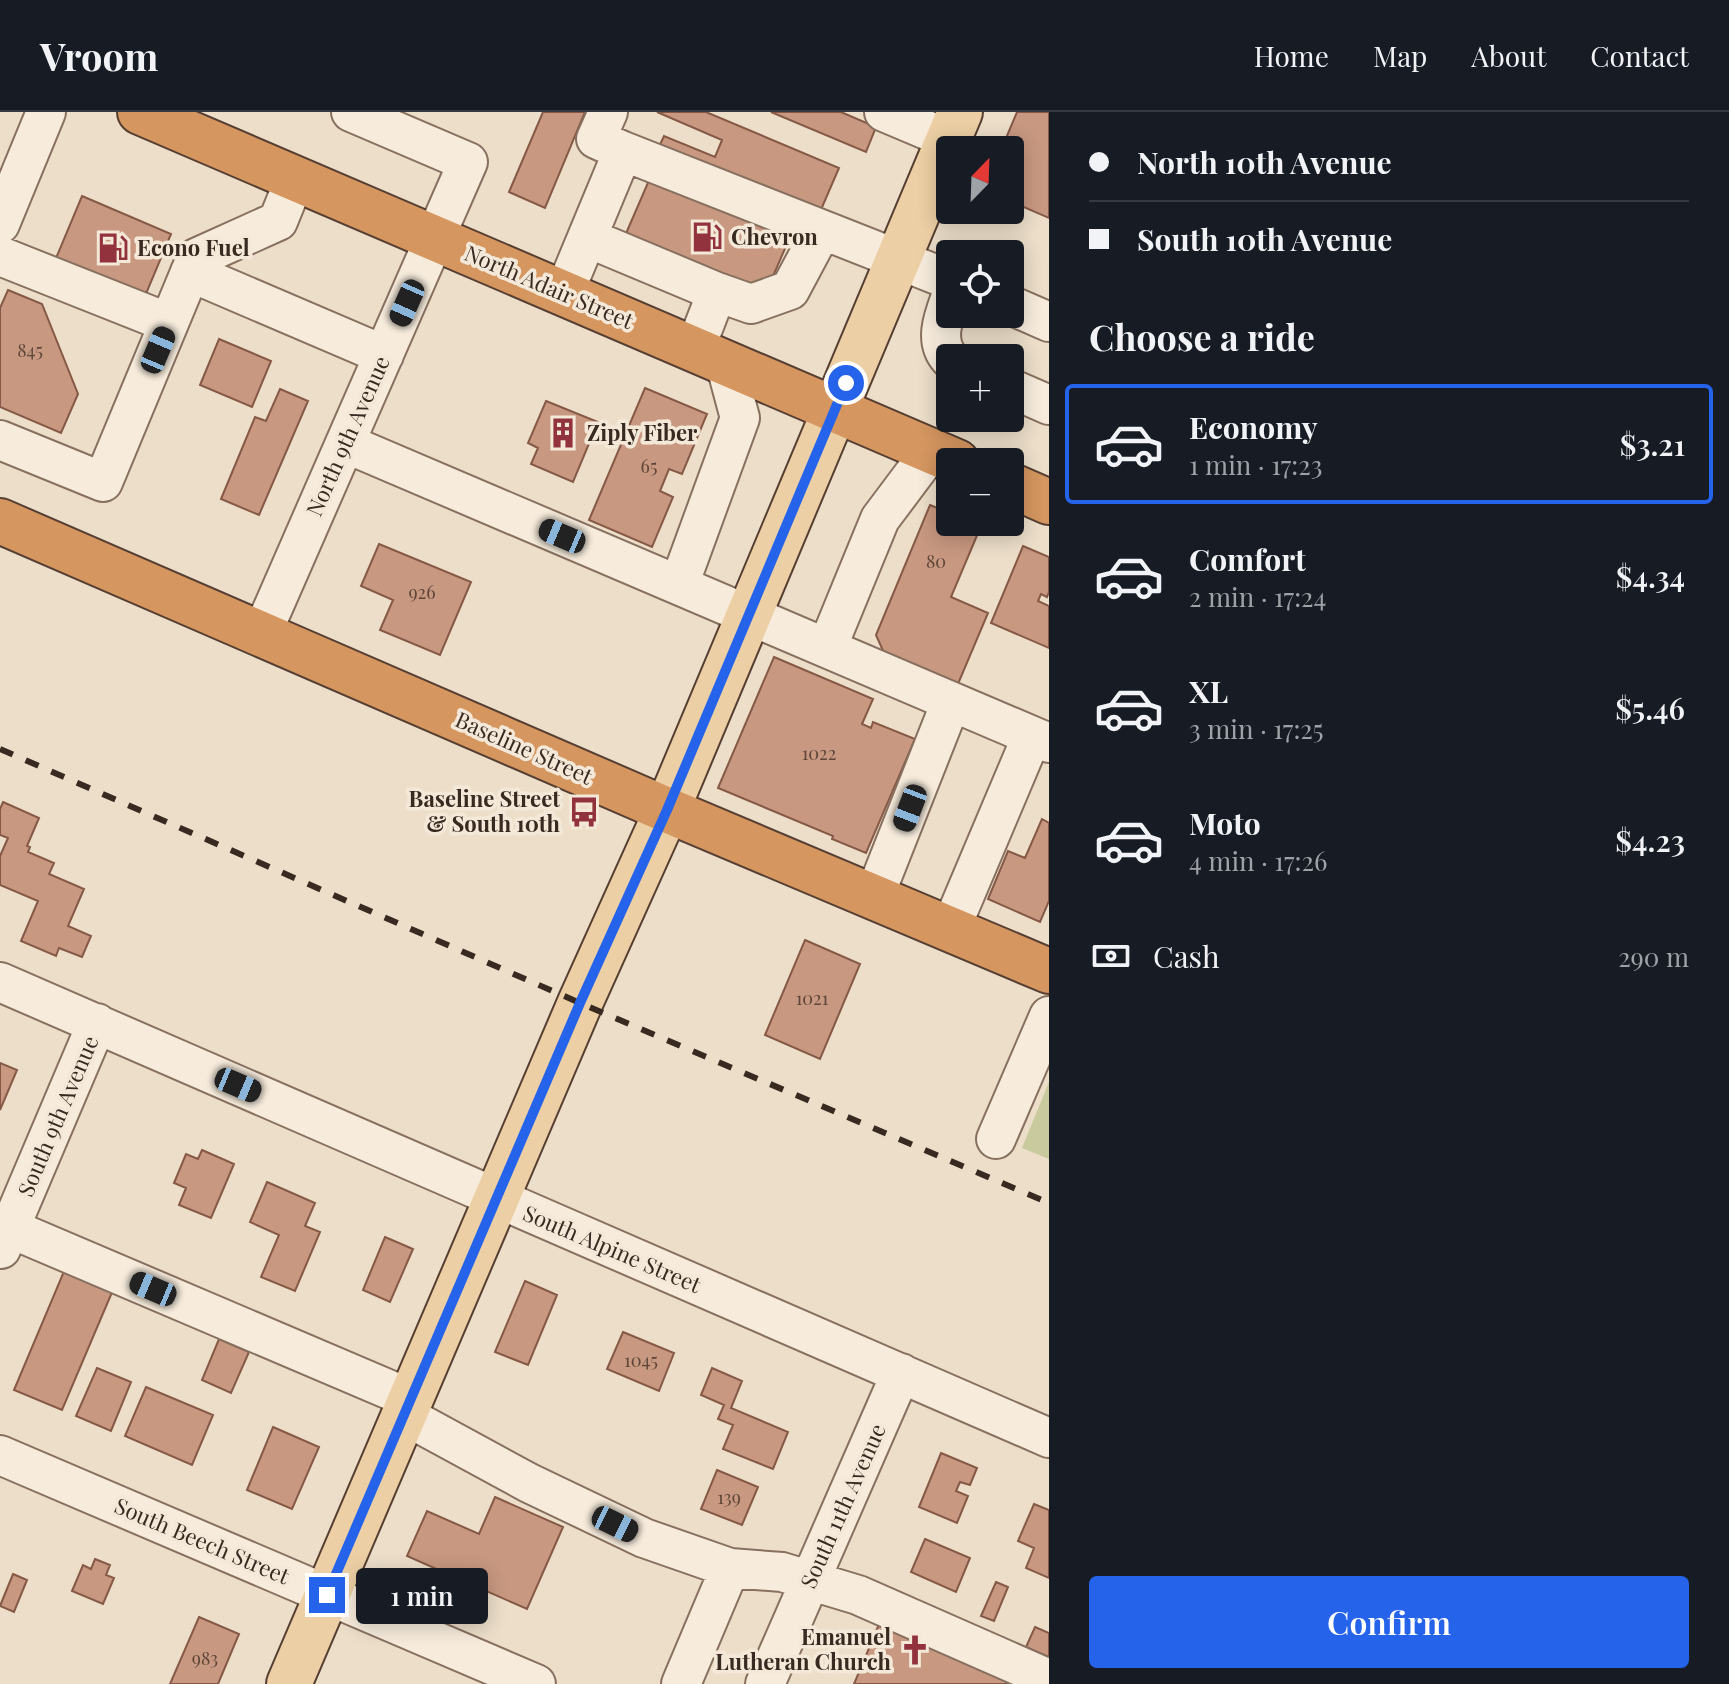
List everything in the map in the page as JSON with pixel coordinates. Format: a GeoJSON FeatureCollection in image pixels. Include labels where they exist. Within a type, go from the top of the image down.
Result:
{"type":"FeatureCollection","features":[{"type":"Feature","properties":{"kind":"highway","name":"North Adair Street"},"geometry":{"type":"LineString","coordinates":[[166,117],[295,179],[936,453]]}},
{"type":"Feature","properties":{"kind":"highway"},"geometry":{"type":"LineString","coordinates":[[1024,491],[1049,502]]}},
{"type":"Feature","properties":{"kind":"highway","name":"Baseline Street"},"geometry":{"type":"LineString","coordinates":[[0,521],[667,810],[1049,971]]}},
{"type":"Feature","properties":{"kind":"main road"},"geometry":{"type":"LineString","coordinates":[[289,1684],[496,1199],[667,810],[954,126]]}},
{"type":"Feature","properties":{"kind":"street"},"geometry":{"type":"LineString","coordinates":[[0,224],[46,112]]}},
{"type":"Feature","properties":{"kind":"street","name":"North 9th Avenue"},"geometry":{"type":"LineString","coordinates":[[262,633],[468,162],[351,112]]}},
{"type":"Feature","properties":{"kind":"street"},"geometry":{"type":"LineString","coordinates":[[608,112],[596,139],[936,275]]}},
{"type":"Feature","properties":{"kind":"street"},"geometry":{"type":"LineString","coordinates":[[884,112],[954,126]]}},
{"type":"Feature","properties":{"kind":"street"},"geometry":{"type":"LineString","coordinates":[[564,293],[623,151]]}},
{"type":"Feature","properties":{"kind":"street"},"geometry":{"type":"LineString","coordinates":[[0,440],[103,482],[196,258],[278,221],[295,179]]}},
{"type":"Feature","properties":{"kind":"street"},"geometry":{"type":"LineString","coordinates":[[588,238],[751,304],[790,290],[822,230]]}},
{"type":"Feature","properties":{"kind":"street"},"geometry":{"type":"LineString","coordinates":[[0,256],[169,323]]}},
{"type":"Feature","properties":{"kind":"street"},"geometry":{"type":"LineString","coordinates":[[190,272],[384,355]]}},
{"type":"Feature","properties":{"kind":"street"},"geometry":{"type":"LineString","coordinates":[[679,585],[740,418],[710,356],[717,292]]}},
{"type":"Feature","properties":{"kind":"street"},"geometry":{"type":"LineString","coordinates":[[1024,311],[1049,322]]}},
{"type":"Feature","properties":{"kind":"street"},"geometry":{"type":"LineString","coordinates":[[1024,394],[1049,405]]}},
{"type":"Feature","properties":{"kind":"street"},"geometry":{"type":"LineString","coordinates":[[345,443],[1041,739],[950,930]]}},
{"type":"Feature","properties":{"kind":"street"},"geometry":{"type":"LineString","coordinates":[[827,648],[880,519],[936,464]]}},
{"type":"Feature","properties":{"kind":"street"},"geometry":{"type":"LineString","coordinates":[[874,897],[951,702]]}},
{"type":"Feature","properties":{"kind":"street","name":"South Alpine Street"},"geometry":{"type":"LineString","coordinates":[[0,982],[1049,1438]]}},
{"type":"Feature","properties":{"kind":"street"},"geometry":{"type":"LineString","coordinates":[[996,1139],[1049,1016]]}},
{"type":"Feature","properties":{"kind":"street","name":"South 9th Avenue"},"geometry":{"type":"LineString","coordinates":[[3,1235],[97,1023]]}},
{"type":"Feature","properties":{"kind":"street"},"geometry":{"type":"LineString","coordinates":[[3,1235],[408,1407],[529,1483],[644,1538],[730,1568],[782,1572],[858,1595],[1049,1679]]}},
{"type":"Feature","properties":{"kind":"street","name":"South 11th Avenue"},"geometry":{"type":"LineString","coordinates":[[765,1684],[901,1373]]}},
{"type":"Feature","properties":{"kind":"street","name":"South Beech Street"},"geometry":{"type":"LineString","coordinates":[[0,1455],[536,1684]]}},
{"type":"Feature","properties":{"kind":"street"},"geometry":{"type":"LineString","coordinates":[[681,1684],[730,1568]]}},
{"type":"Feature","properties":{"kind":"green space"},"geometry":{"type":"Polygon","coordinates":[[[1049,1082],[1049,1159],[1022,1148],[1049,1082]]]}},
{"type":"Feature","properties":{"kind":"building"},"geometry":{"type":"Polygon","coordinates":[[[543,112],[585,112],[545,208],[509,192],[543,112]]]}},
{"type":"Feature","properties":{"kind":"building"},"geometry":{"type":"Polygon","coordinates":[[[657,112],[706,112],[839,168],[820,212],[657,151],[664,136],[715,157],[722,140],[657,112]]]}},
{"type":"Feature","properties":{"kind":"building"},"geometry":{"type":"Polygon","coordinates":[[[771,112],[841,112],[876,127],[866,152],[771,112]]]}},
{"type":"Feature","properties":{"kind":"building"},"geometry":{"type":"Polygon","coordinates":[[[1017,112],[1049,112],[1049,218],[1024,207],[1024,136],[1007,136],[1017,112]]]}},
{"type":"Feature","properties":{"kind":"building","name":"Chevron"},"geometry":{"type":"Polygon","coordinates":[[[650,178],[790,237],[764,297],[624,238],[650,178]]]}},
{"type":"Feature","properties":{"kind":"building","name":"Econo Fuel"},"geometry":{"type":"Polygon","coordinates":[[[82,196],[171,234],[143,301],[54,263],[82,196]]]}},
{"type":"Feature","properties":{"kind":"building"},"geometry":{"type":"Polygon","coordinates":[[[8,290],[42,304],[78,394],[61,433],[0,407],[0,308],[8,290]]]}},
{"type":"Feature","properties":{"kind":"building"},"geometry":{"type":"Polygon","coordinates":[[[219,339],[271,361],[252,407],[200,385],[219,339]]]}},
{"type":"Feature","properties":{"kind":"building"},"geometry":{"type":"Polygon","coordinates":[[[645,388],[707,414],[682,474],[669,469],[660,491],[673,497],[652,547],[589,520],[645,388]]]}},
{"type":"Feature","properties":{"kind":"building"},"geometry":{"type":"Polygon","coordinates":[[[280,389],[308,401],[259,515],[221,499],[255,417],[266,421],[280,389]]]}},
{"type":"Feature","properties":{"kind":"building","name":"Ziply Fiber"},"geometry":{"type":"Polygon","coordinates":[[[546,401],[598,422],[573,482],[531,464],[538,448],[528,443],[546,401]]]}},
{"type":"Feature","properties":{"kind":"building"},"geometry":{"type":"Polygon","coordinates":[[[930,505],[936,507],[936,536],[977,536],[951,597],[988,613],[958,684],[884,653],[876,635],[930,505]]]}},
{"type":"Feature","properties":{"kind":"building"},"geometry":{"type":"Polygon","coordinates":[[[379,544],[471,582],[440,655],[380,630],[393,600],[361,586],[379,544]]]}},
{"type":"Feature","properties":{"kind":"building"},"geometry":{"type":"Polygon","coordinates":[[[1023,546],[1049,557],[1049,592],[1047,597],[1041,594],[1038,601],[1049,606],[1049,648],[991,623],[1023,546]]]}},
{"type":"Feature","properties":{"kind":"building"},"geometry":{"type":"Polygon","coordinates":[[[774,657],[873,699],[862,724],[871,728],[873,722],[915,739],[866,853],[718,788],[774,657]]]}},
{"type":"Feature","properties":{"kind":"building"},"geometry":{"type":"Polygon","coordinates":[[[3,802],[39,818],[27,846],[30,847],[28,852],[54,863],[49,874],[84,889],[68,926],[91,936],[82,957],[59,948],[56,956],[21,941],[38,901],[0,885],[0,856],[8,838],[0,835],[3,802]]]}},
{"type":"Feature","properties":{"kind":"building"},"geometry":{"type":"Polygon","coordinates":[[[1042,819],[1049,823],[1049,901],[1040,922],[988,899],[1008,851],[1025,858],[1042,819]]]}},
{"type":"Feature","properties":{"kind":"building"},"geometry":{"type":"Polygon","coordinates":[[[805,940],[860,964],[820,1059],[765,1035],[805,940]]]}},
{"type":"Feature","properties":{"kind":"building"},"geometry":{"type":"Polygon","coordinates":[[[0,1063],[17,1070],[0,1110],[0,1063]]]}},
{"type":"Feature","properties":{"kind":"building"},"geometry":{"type":"Polygon","coordinates":[[[202,1150],[234,1164],[211,1218],[179,1205],[186,1188],[174,1183],[186,1154],[198,1159],[202,1150]]]}},
{"type":"Feature","properties":{"kind":"building"},"geometry":{"type":"Polygon","coordinates":[[[267,1182],[315,1203],[305,1226],[320,1232],[295,1291],[261,1277],[279,1235],[250,1222],[267,1182]]]}},
{"type":"Feature","properties":{"kind":"building"},"geometry":{"type":"Polygon","coordinates":[[[385,1237],[413,1249],[390,1302],[363,1290],[385,1237]]]}},
{"type":"Feature","properties":{"kind":"building"},"geometry":{"type":"Polygon","coordinates":[[[65,1269],[113,1290],[62,1410],[14,1390],[65,1269]]]}},
{"type":"Feature","properties":{"kind":"building"},"geometry":{"type":"Polygon","coordinates":[[[525,1281],[557,1295],[528,1365],[495,1352],[525,1281]]]}},
{"type":"Feature","properties":{"kind":"building"},"geometry":{"type":"Polygon","coordinates":[[[623,1332],[674,1353],[659,1391],[607,1369],[623,1332]]]}},
{"type":"Feature","properties":{"kind":"building"},"geometry":{"type":"Polygon","coordinates":[[[219,1339],[249,1352],[231,1393],[202,1380],[219,1339]]]}},
{"type":"Feature","properties":{"kind":"building"},"geometry":{"type":"Polygon","coordinates":[[[97,1368],[131,1382],[111,1431],[76,1416],[97,1368]]]}},
{"type":"Feature","properties":{"kind":"building"},"geometry":{"type":"Polygon","coordinates":[[[712,1368],[742,1381],[731,1408],[788,1432],[773,1469],[723,1449],[733,1425],[718,1419],[724,1405],[701,1395],[712,1368]]]}},
{"type":"Feature","properties":{"kind":"building"},"geometry":{"type":"Polygon","coordinates":[[[146,1387],[213,1415],[192,1465],[125,1436],[146,1387]]]}},
{"type":"Feature","properties":{"kind":"building"},"geometry":{"type":"Polygon","coordinates":[[[273,1427],[319,1447],[292,1509],[247,1490],[273,1427]]]}},
{"type":"Feature","properties":{"kind":"building"},"geometry":{"type":"Polygon","coordinates":[[[941,1453],[977,1468],[970,1485],[960,1482],[956,1491],[968,1496],[957,1523],[919,1507],[941,1453]]]}},
{"type":"Feature","properties":{"kind":"building"},"geometry":{"type":"Polygon","coordinates":[[[717,1470],[758,1487],[742,1525],[701,1509],[717,1470]]]}},
{"type":"Feature","properties":{"kind":"building"},"geometry":{"type":"Polygon","coordinates":[[[495,1497],[563,1527],[527,1609],[407,1556],[427,1511],[479,1534],[495,1497]]]}},
{"type":"Feature","properties":{"kind":"building"},"geometry":{"type":"Polygon","coordinates":[[[1034,1504],[1049,1510],[1049,1578],[1026,1568],[1034,1548],[1018,1541],[1034,1504]]]}},
{"type":"Feature","properties":{"kind":"building"},"geometry":{"type":"Polygon","coordinates":[[[925,1539],[970,1558],[956,1592],[911,1572],[925,1539]]]}},
{"type":"Feature","properties":{"kind":"building"},"geometry":{"type":"Polygon","coordinates":[[[95,1559],[110,1565],[106,1575],[114,1578],[103,1604],[72,1591],[83,1565],[91,1569],[95,1559]]]}},
{"type":"Feature","properties":{"kind":"building"},"geometry":{"type":"Polygon","coordinates":[[[13,1574],[27,1580],[14,1612],[0,1606],[13,1574]]]}},
{"type":"Feature","properties":{"kind":"building"},"geometry":{"type":"Polygon","coordinates":[[[996,1582],[1008,1587],[994,1621],[981,1616],[996,1582]]]}},
{"type":"Feature","properties":{"kind":"building"},"geometry":{"type":"Polygon","coordinates":[[[199,1617],[239,1634],[218,1684],[170,1684],[199,1617]]]}},
{"type":"Feature","properties":{"kind":"building","name":"Emanuel Lutheran Church"},"geometry":{"type":"Polygon","coordinates":[[[882,1617],[1043,1684],[854,1684],[882,1617]]]}},
{"type":"Feature","properties":{"kind":"building"},"geometry":{"type":"Polygon","coordinates":[[[1035,1627],[1049,1633],[1049,1657],[1026,1647],[1035,1627]]]}},
{"type":"Feature","properties":{"kind":"railway"},"geometry":{"type":"LineString","coordinates":[[0,749],[580,1003],[1049,1203]]}},
{"type":"Feature","properties":{"kind":"place","name":"Chevron"},"geometry":{"type":"Point","coordinates":[707,237]}},
{"type":"Feature","properties":{"kind":"place","name":"Econo Fuel"},"geometry":{"type":"Point","coordinates":[113,248]}},
{"type":"Feature","properties":{"kind":"place","name":"Ziply Fiber"},"geometry":{"type":"Point","coordinates":[563,433]}},
{"type":"Feature","properties":{"kind":"place","name":"Baseline Street & South 10th"},"geometry":{"type":"Point","coordinates":[584,812]}},
{"type":"Feature","properties":{"kind":"place","name":"Emanuel Lutheran Church"},"geometry":{"type":"Point","coordinates":[915,1650]}},
{"type":"Feature","properties":{"kind":"route"},"geometry":{"type":"LineString","coordinates":[[327,1595],[580,1003],[667,810],[846,383]]}}]}
